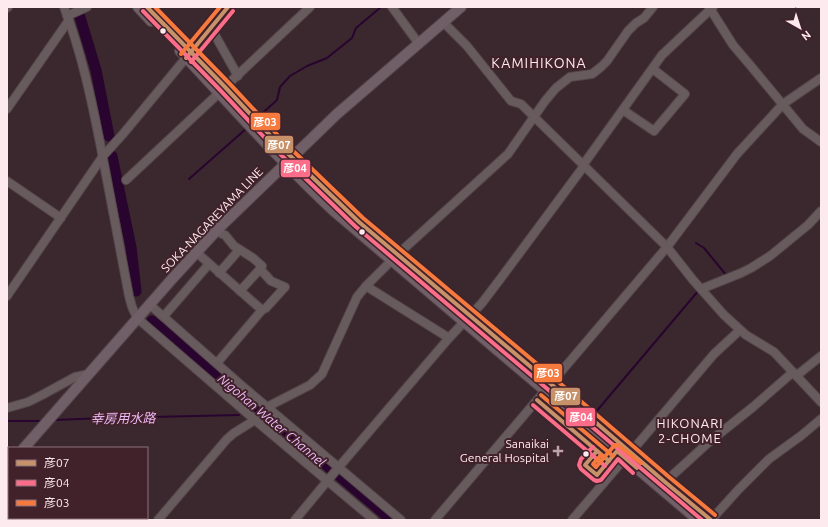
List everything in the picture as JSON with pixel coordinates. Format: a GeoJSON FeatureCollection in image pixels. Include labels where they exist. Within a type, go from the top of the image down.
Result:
{"type":"FeatureCollection","features":[{"type":"Feature","properties":{"kind":"main road"},"geometry":{"type":"LineString","coordinates":[[138,7],[188,55],[289,161],[359,222],[395,258],[628,455],[698,520]]}},
{"type":"Feature","properties":{"kind":"main road"},"geometry":{"type":"LineString","coordinates":[[147,7],[188,55]]}},
{"type":"Feature","properties":{"kind":"main road","name":"SOKA-NAGAREYAMA LINE"},"geometry":{"type":"LineString","coordinates":[[25,447],[137,318],[150,308],[196,252],[337,114],[461,7]]}},
{"type":"Feature","properties":{"kind":"main road"},"geometry":{"type":"LineString","coordinates":[[628,455],[665,482],[712,520]]}},
{"type":"Feature","properties":{"kind":"street"},"geometry":{"type":"LineString","coordinates":[[64,7],[84,70],[103,156],[129,296],[137,318],[258,417],[328,481],[374,520]]}},
{"type":"Feature","properties":{"kind":"street"},"geometry":{"type":"LineString","coordinates":[[7,109],[68,18],[86,7]]}},
{"type":"Feature","properties":{"kind":"street"},"geometry":{"type":"LineString","coordinates":[[7,296],[103,156],[118,140],[228,7]]}},
{"type":"Feature","properties":{"kind":"street"},"geometry":{"type":"LineString","coordinates":[[126,180],[310,7]]}},
{"type":"Feature","properties":{"kind":"street"},"geometry":{"type":"LineString","coordinates":[[392,7],[418,44]]}},
{"type":"Feature","properties":{"kind":"street"},"geometry":{"type":"LineString","coordinates":[[158,520],[227,439],[258,417],[267,407],[310,385],[322,374],[357,297],[366,286],[508,154],[549,95],[556,88],[570,77],[592,74],[607,62],[628,31],[644,18],[653,7]]}},
{"type":"Feature","properties":{"kind":"street"},"geometry":{"type":"LineString","coordinates":[[295,520],[449,338],[482,303],[584,166],[662,55],[711,8],[733,44],[803,129],[821,142]]}},
{"type":"Feature","properties":{"kind":"street"},"geometry":{"type":"LineString","coordinates":[[444,22],[467,46],[511,101],[521,104],[667,247],[724,315],[753,340],[774,352],[821,402]]}},
{"type":"Feature","properties":{"kind":"street"},"geometry":{"type":"LineString","coordinates":[[211,28],[238,76]]}},
{"type":"Feature","properties":{"kind":"street"},"geometry":{"type":"LineString","coordinates":[[623,110],[654,131],[685,94],[652,69]]}},
{"type":"Feature","properties":{"kind":"street"},"geometry":{"type":"LineString","coordinates":[[435,520],[667,247],[737,154],[783,104],[821,78]]}},
{"type":"Feature","properties":{"kind":"street"},"geometry":{"type":"LineString","coordinates":[[7,181],[61,218]]}},
{"type":"Feature","properties":{"kind":"street"},"geometry":{"type":"LineString","coordinates":[[701,289],[751,268],[808,225],[821,211]]}},
{"type":"Feature","properties":{"kind":"street"},"geometry":{"type":"LineString","coordinates":[[218,230],[234,246],[253,258],[262,266],[240,291]]}},
{"type":"Feature","properties":{"kind":"street"},"geometry":{"type":"LineString","coordinates":[[219,273],[239,250]]}},
{"type":"Feature","properties":{"kind":"street"},"geometry":{"type":"LineString","coordinates":[[196,252],[262,310]]}},
{"type":"Feature","properties":{"kind":"street"},"geometry":{"type":"LineString","coordinates":[[164,316],[209,264]]}},
{"type":"Feature","properties":{"kind":"street"},"geometry":{"type":"LineString","coordinates":[[217,363],[262,310],[266,308],[284,287],[271,280],[260,269]]}},
{"type":"Feature","properties":{"kind":"street"},"geometry":{"type":"LineString","coordinates":[[366,286],[449,338]]}},
{"type":"Feature","properties":{"kind":"street"},"geometry":{"type":"LineString","coordinates":[[150,308],[164,316],[267,407],[336,471],[401,520]]}},
{"type":"Feature","properties":{"kind":"street"},"geometry":{"type":"LineString","coordinates":[[150,308],[192,348]]}},
{"type":"Feature","properties":{"kind":"street"},"geometry":{"type":"LineString","coordinates":[[572,520],[714,354],[740,330]]}},
{"type":"Feature","properties":{"kind":"street"},"geometry":{"type":"LineString","coordinates":[[665,482],[709,442],[794,374],[821,356]]}},
{"type":"Feature","properties":{"kind":"street"},"geometry":{"type":"LineString","coordinates":[[7,408],[35,399],[75,377],[89,374]]}},
{"type":"Feature","properties":{"kind":"street"},"geometry":{"type":"LineString","coordinates":[[712,520],[738,490],[769,459],[802,435],[821,418]]}},
{"type":"Feature","properties":{"kind":"waterway"},"geometry":{"type":"LineString","coordinates":[[258,117],[277,100],[280,87],[290,76],[307,66],[327,58],[352,38],[356,28],[381,7]]}},
{"type":"Feature","properties":{"kind":"waterway","name":"Nigohan Water Channel"},"geometry":{"type":"LineString","coordinates":[[80,17],[96,70],[109,136]]}},
{"type":"Feature","properties":{"kind":"waterway"},"geometry":{"type":"LineString","coordinates":[[189,179],[247,128]]}},
{"type":"Feature","properties":{"kind":"waterway","name":"Nigohan Water Channel"},"geometry":{"type":"LineString","coordinates":[[112,156],[131,247],[136,291]]}},
{"type":"Feature","properties":{"kind":"waterway"},"geometry":{"type":"LineString","coordinates":[[696,243],[704,248],[727,276]]}},
{"type":"Feature","properties":{"kind":"waterway"},"geometry":{"type":"LineString","coordinates":[[595,413],[699,290]]}},
{"type":"Feature","properties":{"kind":"waterway","name":"Nigohan Water Channel"},"geometry":{"type":"LineString","coordinates":[[152,321],[392,520]]}},
{"type":"Feature","properties":{"kind":"waterway","name":"幸房用水路"},"geometry":{"type":"LineString","coordinates":[[53,420],[239,415]]}},
{"type":"Feature","properties":{"kind":"waterway","name":"幸房用水路"},"geometry":{"type":"LineString","coordinates":[[7,421],[44,421]]}},
{"type":"Feature","properties":{"kind":"transit line","name":"彦07"},"geometry":{"type":"LineString","coordinates":[[147,7],[282,148],[359,222],[711,520]]}},
{"type":"Feature","properties":{"kind":"transit line","name":"彦03"},"geometry":{"type":"LineString","coordinates":[[155,7],[286,144],[363,218],[715,515]]}},
{"type":"Feature","properties":{"kind":"transit line","name":"彦03"},"geometry":{"type":"LineString","coordinates":[[181,54],[220,7]]}},
{"type":"Feature","properties":{"kind":"transit line","name":"彦07"},"geometry":{"type":"LineString","coordinates":[[186,58],[228,7]]}},
{"type":"Feature","properties":{"kind":"transit line","name":"彦04"},"geometry":{"type":"LineString","coordinates":[[143,11],[278,152],[355,226],[702,520]]}},
{"type":"Feature","properties":{"kind":"transit line","name":"彦04"},"geometry":{"type":"LineString","coordinates":[[191,62],[233,11]]}},
{"type":"Feature","properties":{"kind":"transit line","name":"彦03"},"geometry":{"type":"LineString","coordinates":[[541,395],[613,456]]}},
{"type":"Feature","properties":{"kind":"transit line","name":"彦07"},"geometry":{"type":"LineString","coordinates":[[537,400],[609,461]]}},
{"type":"Feature","properties":{"kind":"transit line","name":"彦04"},"geometry":{"type":"LineString","coordinates":[[533,405],[605,466]]}},
{"type":"Feature","properties":{"kind":"transit line","name":"彦03"},"geometry":{"type":"LineString","coordinates":[[601,455],[593,464],[596,467],[613,447],[618,445],[641,463]]}},
{"type":"Feature","properties":{"kind":"transit line","name":"彦04"},"geometry":{"type":"LineString","coordinates":[[593,447],[581,459],[579,465],[581,469],[594,480],[601,480],[618,459],[633,473]]}},
{"type":"Feature","properties":{"kind":"transit line","name":"彦07"},"geometry":{"type":"LineString","coordinates":[[597,451],[585,465],[597,475],[617,451],[637,468]]}},
{"type":"Feature","properties":{"kind":"place","name":"Sanaikai General Hospital"},"geometry":{"type":"Point","coordinates":[558,451]}},
{"type":"Feature","properties":{"kind":"district","name":"KAMIHIKONA"},"geometry":{"type":"Point","coordinates":[539,63]}},
{"type":"Feature","properties":{"kind":"district","name":"HIKONARI 2-CHOME"},"geometry":{"type":"Point","coordinates":[690,430]}}]}
